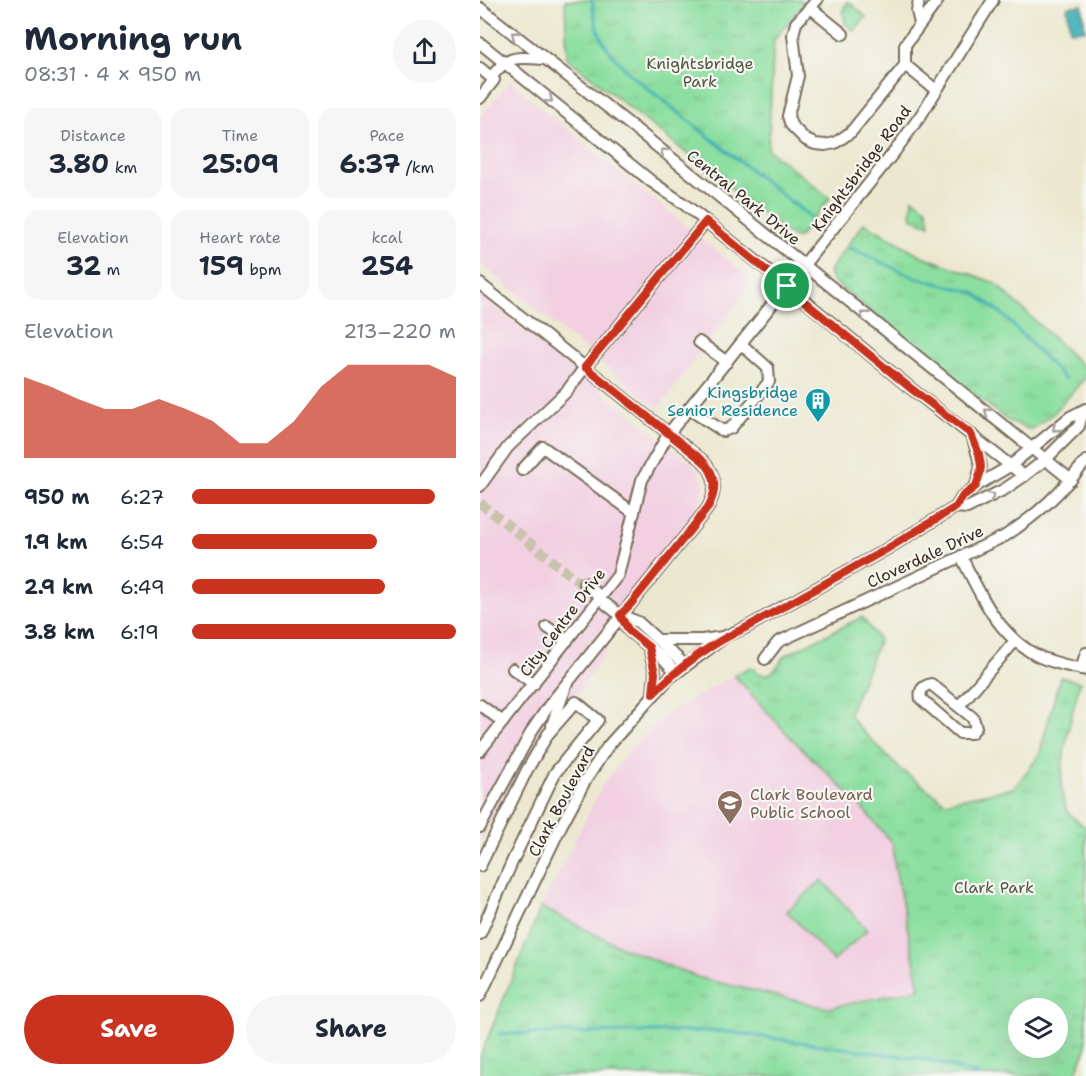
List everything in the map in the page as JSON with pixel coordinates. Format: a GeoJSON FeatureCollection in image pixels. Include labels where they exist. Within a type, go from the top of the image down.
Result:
{"type":"FeatureCollection","features":[{"type":"Feature","properties":{"kind":"street"},"geometry":{"type":"LineString","coordinates":[[919,0],[917,11],[920,23]]}},
{"type":"Feature","properties":{"kind":"street"},"geometry":{"type":"LineString","coordinates":[[843,34],[814,4],[796,23],[793,34],[798,76],[788,116],[791,125],[806,140],[815,144],[825,146],[836,143],[851,132],[906,65],[905,45],[938,0]]}},
{"type":"Feature","properties":{"kind":"street","name":"Knightsbridge Road"},"geometry":{"type":"LineString","coordinates":[[669,433],[895,151],[993,0]]}},
{"type":"Feature","properties":{"kind":"street","name":"Central Park Drive"},"geometry":{"type":"LineString","coordinates":[[480,8],[1071,480]]}},
{"type":"Feature","properties":{"kind":"street"},"geometry":{"type":"LineString","coordinates":[[480,43],[652,182],[706,221],[787,286],[901,381],[1024,476]]}},
{"type":"Feature","properties":{"kind":"street"},"geometry":{"type":"LineString","coordinates":[[491,77],[503,62],[515,58],[546,59]]}},
{"type":"Feature","properties":{"kind":"street"},"geometry":{"type":"LineString","coordinates":[[906,65],[936,90]]}},
{"type":"Feature","properties":{"kind":"street"},"geometry":{"type":"LineString","coordinates":[[480,68],[494,80],[480,98]]}},
{"type":"Feature","properties":{"kind":"street"},"geometry":{"type":"LineString","coordinates":[[480,486],[508,447],[567,391],[706,221]]}},
{"type":"Feature","properties":{"kind":"street"},"geometry":{"type":"LineString","coordinates":[[480,284],[669,433],[710,469],[715,479],[714,494],[702,516],[620,615],[533,729],[480,827]]}},
{"type":"Feature","properties":{"kind":"street"},"geometry":{"type":"LineString","coordinates":[[699,342],[727,362]]}},
{"type":"Feature","properties":{"kind":"street"},"geometry":{"type":"LineString","coordinates":[[689,409],[717,429],[723,431],[730,429],[770,382],[768,368],[741,344]]}},
{"type":"Feature","properties":{"kind":"street","name":"Clark Boulevard"},"geometry":{"type":"LineString","coordinates":[[480,996],[485,972],[585,781],[608,746],[653,694],[680,669],[726,636],[747,627],[877,555],[956,507],[962,497],[976,486],[1010,466],[1070,417],[1084,411]]}},
{"type":"Feature","properties":{"kind":"street","name":"Clark Boulevard"},"geometry":{"type":"LineString","coordinates":[[956,507],[967,508],[1005,489],[1024,476],[1046,459],[1079,426],[1084,411]]}},
{"type":"Feature","properties":{"kind":"street","name":"City Centre Drive"},"geometry":{"type":"LineString","coordinates":[[480,751],[567,641],[603,600],[618,575],[642,480],[669,433]]}},
{"type":"Feature","properties":{"kind":"street"},"geometry":{"type":"LineString","coordinates":[[971,434],[981,466],[976,486]]}},
{"type":"Feature","properties":{"kind":"street"},"geometry":{"type":"LineString","coordinates":[[522,470],[543,447],[634,513]]}},
{"type":"Feature","properties":{"kind":"street","name":"Cloverdale Drive"},"geometry":{"type":"LineString","coordinates":[[765,660],[778,642],[1005,536],[1032,518],[1071,480],[1086,461]]}},
{"type":"Feature","properties":{"kind":"street"},"geometry":{"type":"LineString","coordinates":[[961,556],[986,605],[1015,641],[1038,656],[1084,670],[1086,653]]}},
{"type":"Feature","properties":{"kind":"street"},"geometry":{"type":"LineString","coordinates":[[584,583],[620,615],[629,631],[680,669]]}},
{"type":"Feature","properties":{"kind":"street"},"geometry":{"type":"LineString","coordinates":[[620,615],[638,622],[660,640],[680,669]]}},
{"type":"Feature","properties":{"kind":"street"},"geometry":{"type":"LineString","coordinates":[[547,627],[567,641]]}},
{"type":"Feature","properties":{"kind":"street"},"geometry":{"type":"LineString","coordinates":[[660,640],[702,640],[726,636]]}},
{"type":"Feature","properties":{"kind":"street"},"geometry":{"type":"LineString","coordinates":[[959,706],[1015,641]]}},
{"type":"Feature","properties":{"kind":"street"},"geometry":{"type":"LineString","coordinates":[[649,647],[655,673],[653,694]]}},
{"type":"Feature","properties":{"kind":"street"},"geometry":{"type":"LineString","coordinates":[[513,669],[534,684]]}},
{"type":"Feature","properties":{"kind":"street"},"geometry":{"type":"LineString","coordinates":[[480,866],[527,770],[548,734],[567,683]]}},
{"type":"Feature","properties":{"kind":"street"},"geometry":{"type":"LineString","coordinates":[[931,684],[959,706],[975,722],[976,727],[971,733],[960,733],[921,699],[920,691],[931,684]]}},
{"type":"Feature","properties":{"kind":"street"},"geometry":{"type":"LineString","coordinates":[[480,934],[555,773],[598,720],[576,702],[548,734]]}},
{"type":"Feature","properties":{"kind":"street"},"geometry":{"type":"LineString","coordinates":[[482,709],[503,722]]}},
{"type":"Feature","properties":{"kind":"shaded area"},"geometry":{"type":"Polygon","coordinates":[[[510,82],[753,281],[658,409],[480,263],[480,117],[510,82]]]}},
{"type":"Feature","properties":{"kind":"shaded area"},"geometry":{"type":"Polygon","coordinates":[[[480,294],[694,465],[701,475],[704,486],[697,508],[643,580],[596,637],[609,648],[563,713],[555,707],[538,730],[498,803],[480,842],[480,294]]]}},
{"type":"Feature","properties":{"kind":"shaded area","name":"Clark Boulevard Public School"},"geometry":{"type":"Polygon","coordinates":[[[734,675],[790,737],[857,802],[893,844],[895,868],[920,989],[828,1008],[700,978],[621,947],[541,907],[603,785],[626,753],[664,715],[734,675]]]}},
{"type":"Feature","properties":{"kind":"green space","name":"Knightsbridge Park"},"geometry":{"type":"Polygon","coordinates":[[[565,0],[801,0],[804,3],[774,40],[768,149],[830,198],[799,237],[793,238],[567,58],[565,0]]]}},
{"type":"Feature","properties":{"kind":"green space"},"geometry":{"type":"Polygon","coordinates":[[[848,1],[866,17],[854,31],[845,23],[843,10],[848,1]]]}},
{"type":"Feature","properties":{"kind":"green space"},"geometry":{"type":"Polygon","coordinates":[[[913,198],[927,209],[930,225],[913,219],[911,214],[913,198]]]}},
{"type":"Feature","properties":{"kind":"green space"},"geometry":{"type":"Polygon","coordinates":[[[864,223],[922,256],[995,283],[1086,369],[1086,377],[1053,414],[1031,430],[1007,420],[832,280],[829,271],[864,223]]]}},
{"type":"Feature","properties":{"kind":"green space","name":"Clark Park"},"geometry":{"type":"Polygon","coordinates":[[[862,617],[879,640],[849,714],[899,768],[945,802],[1014,788],[1039,756],[1060,677],[1080,682],[1062,767],[1063,800],[1068,812],[1086,828],[1086,1049],[1075,1074],[1077,1076],[480,1076],[480,1057],[541,907],[621,947],[700,978],[828,1008],[920,989],[895,868],[893,844],[857,802],[790,737],[734,675],[751,667],[763,674],[775,670],[784,656],[862,617]]]}},
{"type":"Feature","properties":{"kind":"green space"},"geometry":{"type":"Polygon","coordinates":[[[822,880],[867,930],[833,961],[787,911],[822,880]]]}},
{"type":"Feature","properties":{"kind":"water"},"geometry":{"type":"Polygon","coordinates":[[[1082,5],[1085,30],[1070,31],[1067,7],[1082,5]]]}},
{"type":"Feature","properties":{"kind":"waterway"},"geometry":{"type":"LineString","coordinates":[[592,0],[596,23],[603,41],[630,74],[810,217]]}},
{"type":"Feature","properties":{"kind":"waterway"},"geometry":{"type":"LineString","coordinates":[[850,248],[916,278],[973,292],[1001,313],[1065,379]]}},
{"type":"Feature","properties":{"kind":"waterway"},"geometry":{"type":"LineString","coordinates":[[499,1034],[720,1031],[930,1060],[980,1076]]}},
{"type":"Feature","properties":{"kind":"tunnel"},"geometry":{"type":"LineString","coordinates":[[480,503],[589,590]]}},
{"type":"Feature","properties":{"kind":"place","name":"Kingsbridge Senior Residence"},"geometry":{"type":"Point","coordinates":[818,424]}},
{"type":"Feature","properties":{"kind":"place","name":"Clark Boulevard Public School"},"geometry":{"type":"Point","coordinates":[730,826]}},
{"type":"Feature","properties":{"kind":"route"},"geometry":{"type":"LineString","coordinates":[[706,221],[787,286],[909,387],[971,434],[979,454],[980,474],[976,486],[962,497],[956,507],[885,550],[747,627],[726,636],[676,672],[653,694],[655,673],[649,647],[629,631],[620,615],[707,509],[714,494],[715,479],[702,460],[585,367],[706,221]]}}]}
